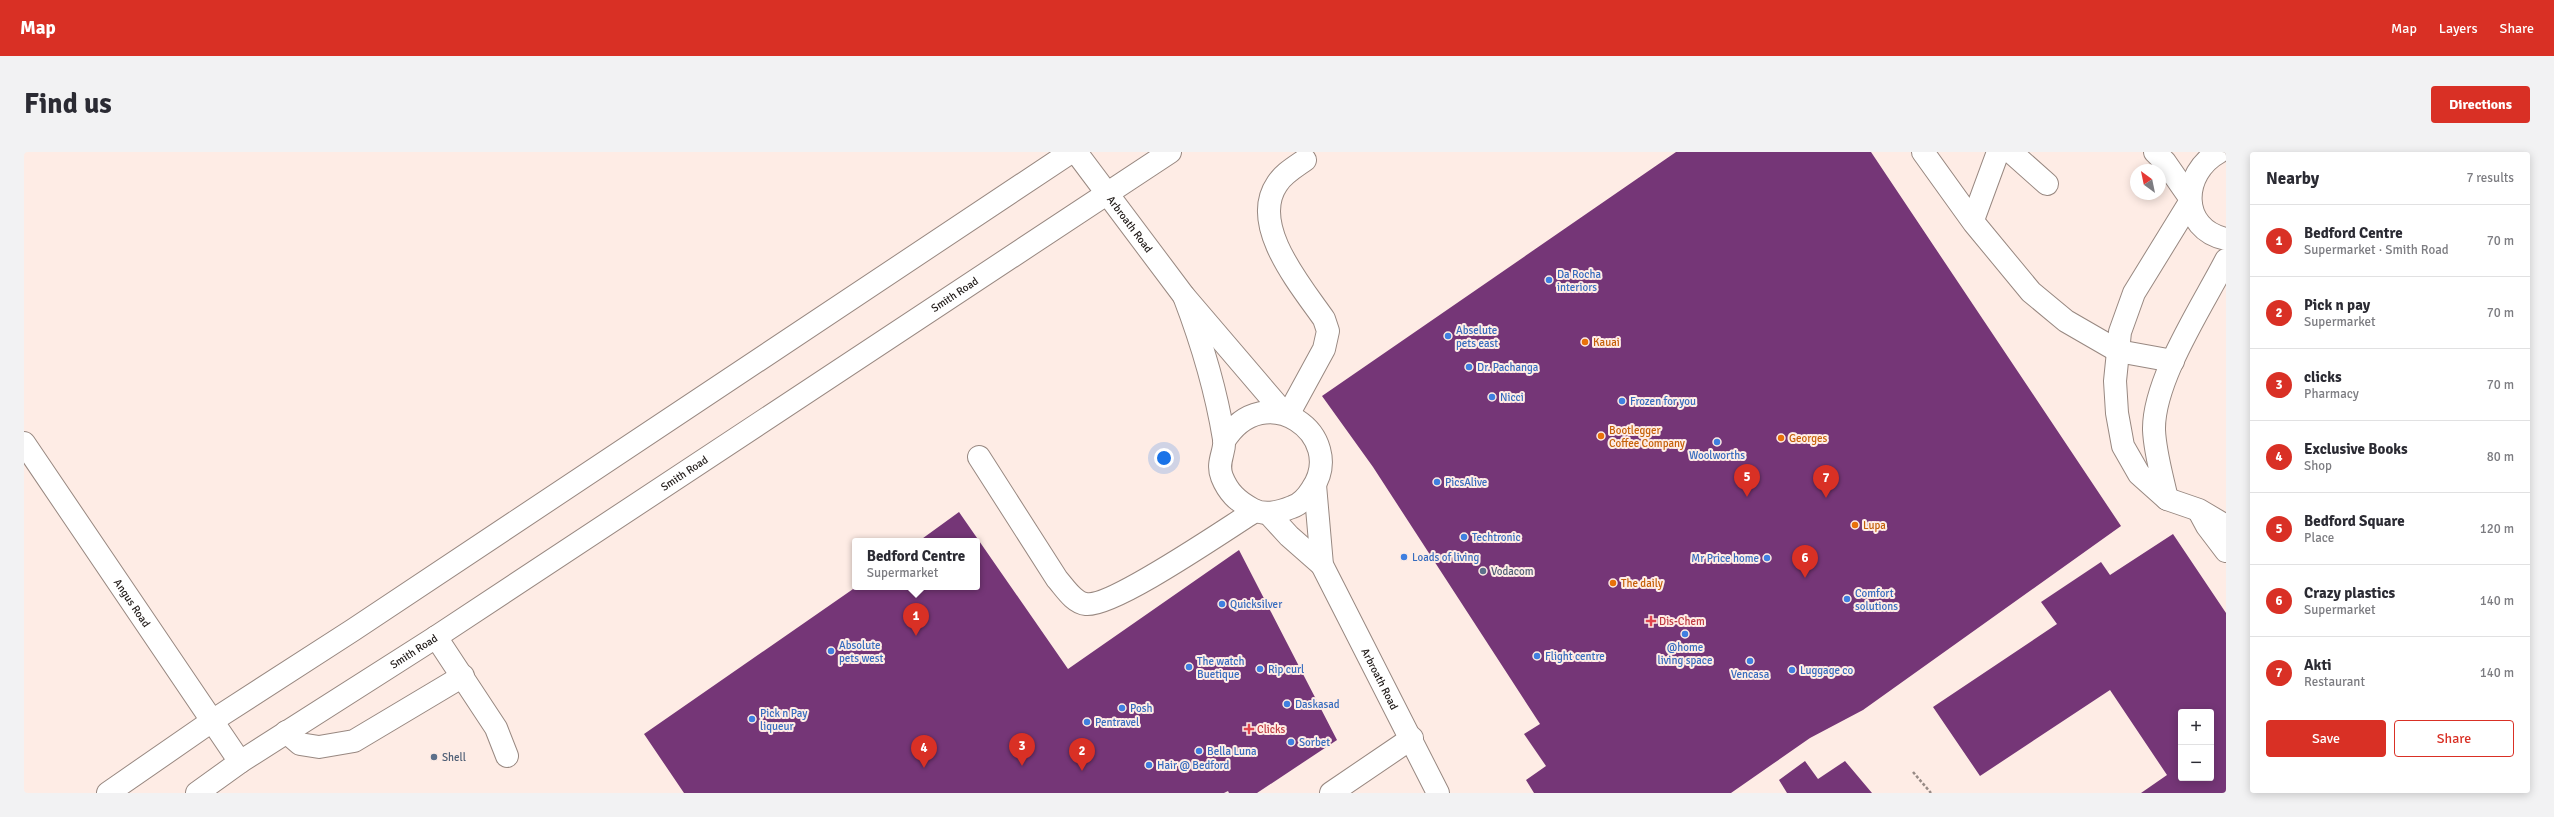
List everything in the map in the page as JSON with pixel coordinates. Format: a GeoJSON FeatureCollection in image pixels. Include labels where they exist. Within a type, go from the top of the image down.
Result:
{"type":"FeatureCollection","features":[{"type":"Feature","properties":{"kind":"main road"},"geometry":{"type":"LineString","coordinates":[[108,793],[212,721],[360,626],[1071,152]]}},
{"type":"Feature","properties":{"kind":"main road","name":"Arbroath Road"},"geometry":{"type":"LineString","coordinates":[[1076,152],[1184,296],[1286,414]]}},
{"type":"Feature","properties":{"kind":"main road","name":"Smith Road"},"geometry":{"type":"LineString","coordinates":[[197,793],[240,762],[436,638],[1170,152]]}},
{"type":"Feature","properties":{"kind":"main road"},"geometry":{"type":"LineString","coordinates":[[1907,152],[1925,156],[1972,220],[2031,292],[2066,321],[2118,351],[2173,362]]}},
{"type":"Feature","properties":{"kind":"main road"},"geometry":{"type":"LineString","coordinates":[[1972,220],[1998,152]]}},
{"type":"Feature","properties":{"kind":"main road"},"geometry":{"type":"LineString","coordinates":[[2011,152],[2047,184]]}},
{"type":"Feature","properties":{"kind":"main road"},"geometry":{"type":"LineString","coordinates":[[2154,152],[2165,162],[2190,200]]}},
{"type":"Feature","properties":{"kind":"main road"},"geometry":{"type":"LineString","coordinates":[[2219,152],[2207,158],[2197,170],[2191,183],[2190,200],[2194,215],[2202,226],[2212,234],[2226,239]]}},
{"type":"Feature","properties":{"kind":"main road"},"geometry":{"type":"LineString","coordinates":[[1286,414],[1324,349],[1328,331],[1324,319],[1277,245],[1267,213],[1276,185],[1304,160]]}},
{"type":"Feature","properties":{"kind":"main road"},"geometry":{"type":"LineString","coordinates":[[2190,200],[2134,293],[2120,332],[2115,381],[2117,413],[2123,446],[2139,474],[2167,499],[2199,510],[2226,526]]}},
{"type":"Feature","properties":{"kind":"main road"},"geometry":{"type":"LineString","coordinates":[[2167,499],[2158,460],[2154,429],[2158,399],[2173,362],[2226,260]]}},
{"type":"Feature","properties":{"kind":"main road","name":"Arbroath Road"},"geometry":{"type":"LineString","coordinates":[[1184,296],[1200,338],[1224,441]]}},
{"type":"Feature","properties":{"kind":"main road"},"geometry":{"type":"LineString","coordinates":[[1270,412],[1286,414],[1305,425],[1314,438],[1320,461],[1316,484],[1307,497],[1296,506],[1283,511],[1262,512],[1240,503],[1225,485],[1221,475],[1220,458],[1224,441],[1232,429],[1249,416],[1270,412]]}},
{"type":"Feature","properties":{"kind":"main road","name":"Angus Road"},"geometry":{"type":"LineString","coordinates":[[24,443],[240,762]]}},
{"type":"Feature","properties":{"kind":"main road"},"geometry":{"type":"LineString","coordinates":[[979,457],[1057,578],[1071,596],[1085,604],[1103,603],[1262,512]]}},
{"type":"Feature","properties":{"kind":"main road","name":"Arbroath Road"},"geometry":{"type":"LineString","coordinates":[[1316,484],[1322,565]]}},
{"type":"Feature","properties":{"kind":"main road"},"geometry":{"type":"LineString","coordinates":[[2199,510],[2207,526],[2226,550]]}},
{"type":"Feature","properties":{"kind":"main road","name":"Arbroath Road"},"geometry":{"type":"LineString","coordinates":[[1262,512],[1322,565],[1412,738],[1438,793]]}},
{"type":"Feature","properties":{"kind":"main road"},"geometry":{"type":"LineString","coordinates":[[436,638],[463,676],[496,728],[507,756]]}},
{"type":"Feature","properties":{"kind":"main road"},"geometry":{"type":"LineString","coordinates":[[286,732],[300,744],[319,747],[354,741],[463,676]]}},
{"type":"Feature","properties":{"kind":"main road"},"geometry":{"type":"LineString","coordinates":[[1332,793],[1412,738]]}},
{"type":"Feature","properties":{"kind":"path"},"geometry":{"type":"LineString","coordinates":[[1913,772],[1931,793]]}},
{"type":"Feature","properties":{"kind":"building"},"geometry":{"type":"Polygon","coordinates":[[[1676,152],[1871,152],[2121,526],[1863,710],[1810,738],[1731,793],[1534,793],[1526,780],[1546,766],[1524,734],[1540,724],[1373,467],[1322,396],[1676,152]]]}},
{"type":"Feature","properties":{"kind":"building"},"geometry":{"type":"Polygon","coordinates":[[[959,512],[977,538],[923,538],[959,512]]]}},
{"type":"Feature","properties":{"kind":"building"},"geometry":{"type":"Polygon","coordinates":[[[2173,534],[2226,613],[2226,793],[2141,793],[2167,775],[2110,690],[1980,776],[1933,707],[2057,624],[2041,602],[2101,562],[2110,575],[2173,534]]]}},
{"type":"Feature","properties":{"kind":"building"},"geometry":{"type":"Polygon","coordinates":[[[980,542],[1068,669],[1239,550],[1337,740],[1257,793],[1229,793],[1228,791],[1224,793],[684,793],[644,734],[852,590],[980,590],[980,542]]]}},
{"type":"Feature","properties":{"kind":"building"},"geometry":{"type":"Polygon","coordinates":[[[1805,761],[1818,779],[1845,761],[1872,793],[1787,793],[1779,780],[1805,761]]]}},
{"type":"Feature","properties":{"kind":"place","name":"Da Rocha interiors"},"geometry":{"type":"Point","coordinates":[1549,280]}},
{"type":"Feature","properties":{"kind":"place","name":"Abselute pets east"},"geometry":{"type":"Point","coordinates":[1448,336]}},
{"type":"Feature","properties":{"kind":"place","name":"Kauai"},"geometry":{"type":"Point","coordinates":[1585,342]}},
{"type":"Feature","properties":{"kind":"place","name":"Dr. Pachanga"},"geometry":{"type":"Point","coordinates":[1469,367]}},
{"type":"Feature","properties":{"kind":"place","name":"Nicci"},"geometry":{"type":"Point","coordinates":[1492,397]}},
{"type":"Feature","properties":{"kind":"place","name":"Frozen for you"},"geometry":{"type":"Point","coordinates":[1622,401]}},
{"type":"Feature","properties":{"kind":"place","name":"Bootlegger Coffee Company"},"geometry":{"type":"Point","coordinates":[1601,436]}},
{"type":"Feature","properties":{"kind":"place","name":"Georges"},"geometry":{"type":"Point","coordinates":[1781,438]}},
{"type":"Feature","properties":{"kind":"place","name":"Woolworths"},"geometry":{"type":"Point","coordinates":[1717,442]}},
{"type":"Feature","properties":{"kind":"place","name":"PicsAlive"},"geometry":{"type":"Point","coordinates":[1437,482]}},
{"type":"Feature","properties":{"kind":"place","name":"Bedford Square"},"geometry":{"type":"Point","coordinates":[1747,497]}},
{"type":"Feature","properties":{"kind":"place","name":"Akti"},"geometry":{"type":"Point","coordinates":[1826,498]}},
{"type":"Feature","properties":{"kind":"place","name":"Lupa"},"geometry":{"type":"Point","coordinates":[1855,525]}},
{"type":"Feature","properties":{"kind":"place","name":"Techtronic"},"geometry":{"type":"Point","coordinates":[1464,537]}},
{"type":"Feature","properties":{"kind":"place","name":"Loads of living"},"geometry":{"type":"Point","coordinates":[1404,557]}},
{"type":"Feature","properties":{"kind":"place","name":"Mr Price home"},"geometry":{"type":"Point","coordinates":[1767,558]}},
{"type":"Feature","properties":{"kind":"place","name":"Vodacom"},"geometry":{"type":"Point","coordinates":[1483,571]}},
{"type":"Feature","properties":{"kind":"place","name":"Crazy plastics"},"geometry":{"type":"Point","coordinates":[1805,578]}},
{"type":"Feature","properties":{"kind":"place","name":"The daily"},"geometry":{"type":"Point","coordinates":[1613,583]}},
{"type":"Feature","properties":{"kind":"place","name":"Comfort solutions"},"geometry":{"type":"Point","coordinates":[1847,599]}},
{"type":"Feature","properties":{"kind":"place","name":"Quicksilver"},"geometry":{"type":"Point","coordinates":[1222,604]}},
{"type":"Feature","properties":{"kind":"place","name":"Dis-Chem"},"geometry":{"type":"Point","coordinates":[1651,621]}},
{"type":"Feature","properties":{"kind":"place","name":"@home living space"},"geometry":{"type":"Point","coordinates":[1685,634]}},
{"type":"Feature","properties":{"kind":"place","name":"Bedford Centre"},"geometry":{"type":"Point","coordinates":[916,636]}},
{"type":"Feature","properties":{"kind":"place","name":"Absolute pets west"},"geometry":{"type":"Point","coordinates":[831,651]}},
{"type":"Feature","properties":{"kind":"place","name":"Flight centre"},"geometry":{"type":"Point","coordinates":[1537,656]}},
{"type":"Feature","properties":{"kind":"place","name":"Vencasa"},"geometry":{"type":"Point","coordinates":[1750,661]}},
{"type":"Feature","properties":{"kind":"place","name":"The watch Buetique"},"geometry":{"type":"Point","coordinates":[1189,667]}},
{"type":"Feature","properties":{"kind":"place","name":"Rip curl"},"geometry":{"type":"Point","coordinates":[1260,669]}},
{"type":"Feature","properties":{"kind":"place","name":"Luggage co"},"geometry":{"type":"Point","coordinates":[1792,670]}},
{"type":"Feature","properties":{"kind":"place","name":"Daskasad"},"geometry":{"type":"Point","coordinates":[1287,704]}},
{"type":"Feature","properties":{"kind":"place","name":"Posh"},"geometry":{"type":"Point","coordinates":[1122,708]}},
{"type":"Feature","properties":{"kind":"place","name":"Pick n Pay liqueur"},"geometry":{"type":"Point","coordinates":[752,719]}},
{"type":"Feature","properties":{"kind":"place","name":"Pentravel"},"geometry":{"type":"Point","coordinates":[1087,722]}},
{"type":"Feature","properties":{"kind":"place","name":"Clicks"},"geometry":{"type":"Point","coordinates":[1249,729]}},
{"type":"Feature","properties":{"kind":"place","name":"Sorbet"},"geometry":{"type":"Point","coordinates":[1291,742]}},
{"type":"Feature","properties":{"kind":"place","name":"Bella Luna"},"geometry":{"type":"Point","coordinates":[1199,751]}},
{"type":"Feature","properties":{"kind":"place","name":"Shell"},"geometry":{"type":"Point","coordinates":[434,757]}},
{"type":"Feature","properties":{"kind":"place","name":"Hair @ Bedford"},"geometry":{"type":"Point","coordinates":[1149,765]}},
{"type":"Feature","properties":{"kind":"place","name":"clicks"},"geometry":{"type":"Point","coordinates":[1022,766]}},
{"type":"Feature","properties":{"kind":"place","name":"Exclusive Books"},"geometry":{"type":"Point","coordinates":[924,768]}},
{"type":"Feature","properties":{"kind":"place","name":"Pick n pay"},"geometry":{"type":"Point","coordinates":[1082,771]}}]}
